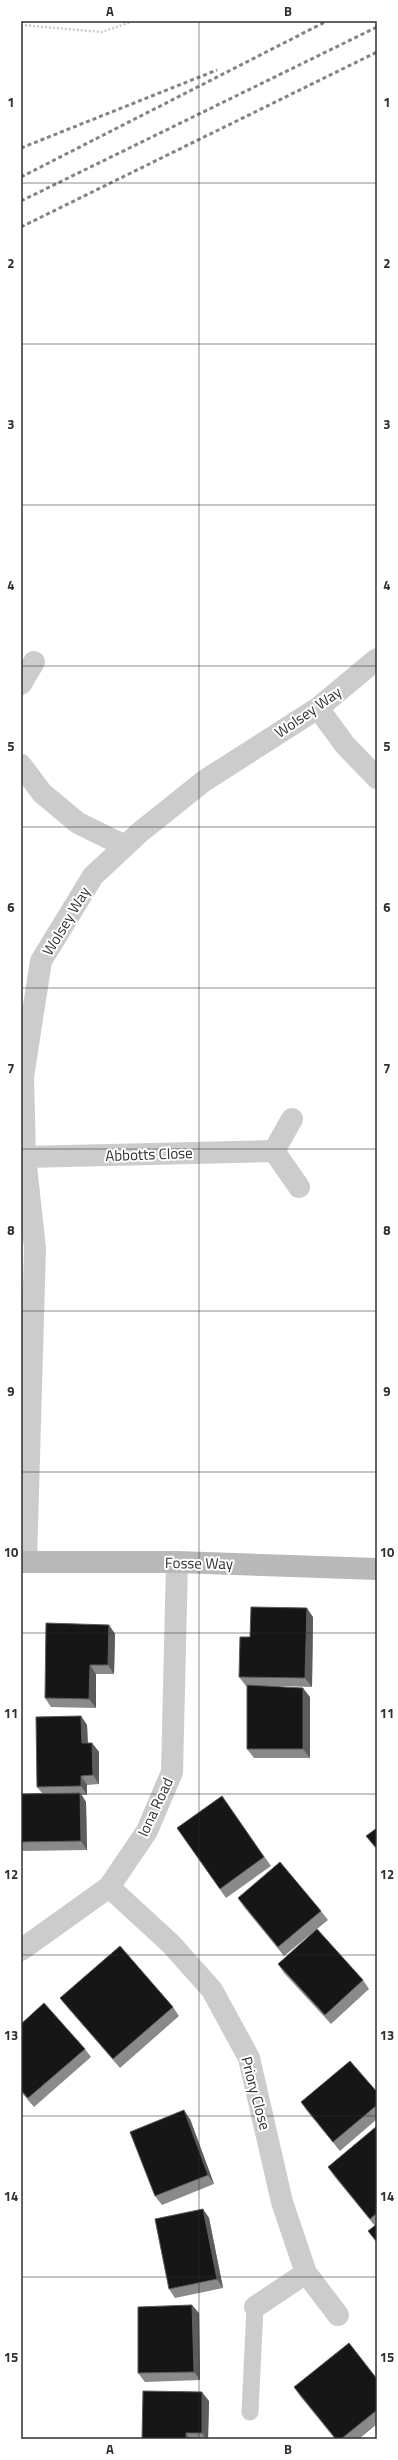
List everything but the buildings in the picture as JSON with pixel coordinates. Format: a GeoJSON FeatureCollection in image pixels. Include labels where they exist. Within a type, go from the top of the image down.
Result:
{"type":"FeatureCollection","features":[{"type":"Feature","properties":{"kind":"street","name":"Wolsey Way"},"geometry":{"type":"LineString","coordinates":[[23,1562],[35,1248],[25,1157],[23,1077],[41,961],[93,876],[125,846],[204,781],[318,708],[377,659]]}},
{"type":"Feature","properties":{"kind":"street"},"geometry":{"type":"LineString","coordinates":[[21,684],[34,662]]}},
{"type":"Feature","properties":{"kind":"street"},"geometry":{"type":"LineString","coordinates":[[318,708],[345,745],[377,778]]}},
{"type":"Feature","properties":{"kind":"street"},"geometry":{"type":"LineString","coordinates":[[21,765],[42,793],[78,823],[125,846]]}},
{"type":"Feature","properties":{"kind":"street"},"geometry":{"type":"LineString","coordinates":[[292,1119],[274,1151],[299,1187]]}},
{"type":"Feature","properties":{"kind":"street","name":"Abbotts Close"},"geometry":{"type":"LineString","coordinates":[[25,1157],[274,1151]]}},
{"type":"Feature","properties":{"kind":"street","name":"Fosse Way"},"geometry":{"type":"LineString","coordinates":[[23,1562],[177,1562],[377,1569]]}},
{"type":"Feature","properties":{"kind":"street","name":"Iona Road"},"geometry":{"type":"LineString","coordinates":[[21,1950],[109,1887],[147,1831],[172,1772],[177,1562]]}},
{"type":"Feature","properties":{"kind":"street","name":"Priory Close"},"geometry":{"type":"LineString","coordinates":[[109,1887],[171,1944],[212,1990],[249,2058],[282,2202],[306,2273],[338,2315]]}},
{"type":"Feature","properties":{"kind":"street"},"geometry":{"type":"LineString","coordinates":[[255,2307],[306,2273]]}},
{"type":"Feature","properties":{"kind":"lane"},"geometry":{"type":"LineString","coordinates":[[250,2412],[255,2307]]}},
{"type":"Feature","properties":{"kind":"path"},"geometry":{"type":"LineString","coordinates":[[21,25],[102,32],[134,21]]}},
{"type":"Feature","properties":{"kind":"railway"},"geometry":{"type":"LineString","coordinates":[[21,177],[327,21]]}},
{"type":"Feature","properties":{"kind":"railway"},"geometry":{"type":"LineString","coordinates":[[21,201],[377,27]]}},
{"type":"Feature","properties":{"kind":"railway"},"geometry":{"type":"LineString","coordinates":[[21,227],[377,52]]}},
{"type":"Feature","properties":{"kind":"railway"},"geometry":{"type":"LineString","coordinates":[[21,148],[217,70]]}}]}
